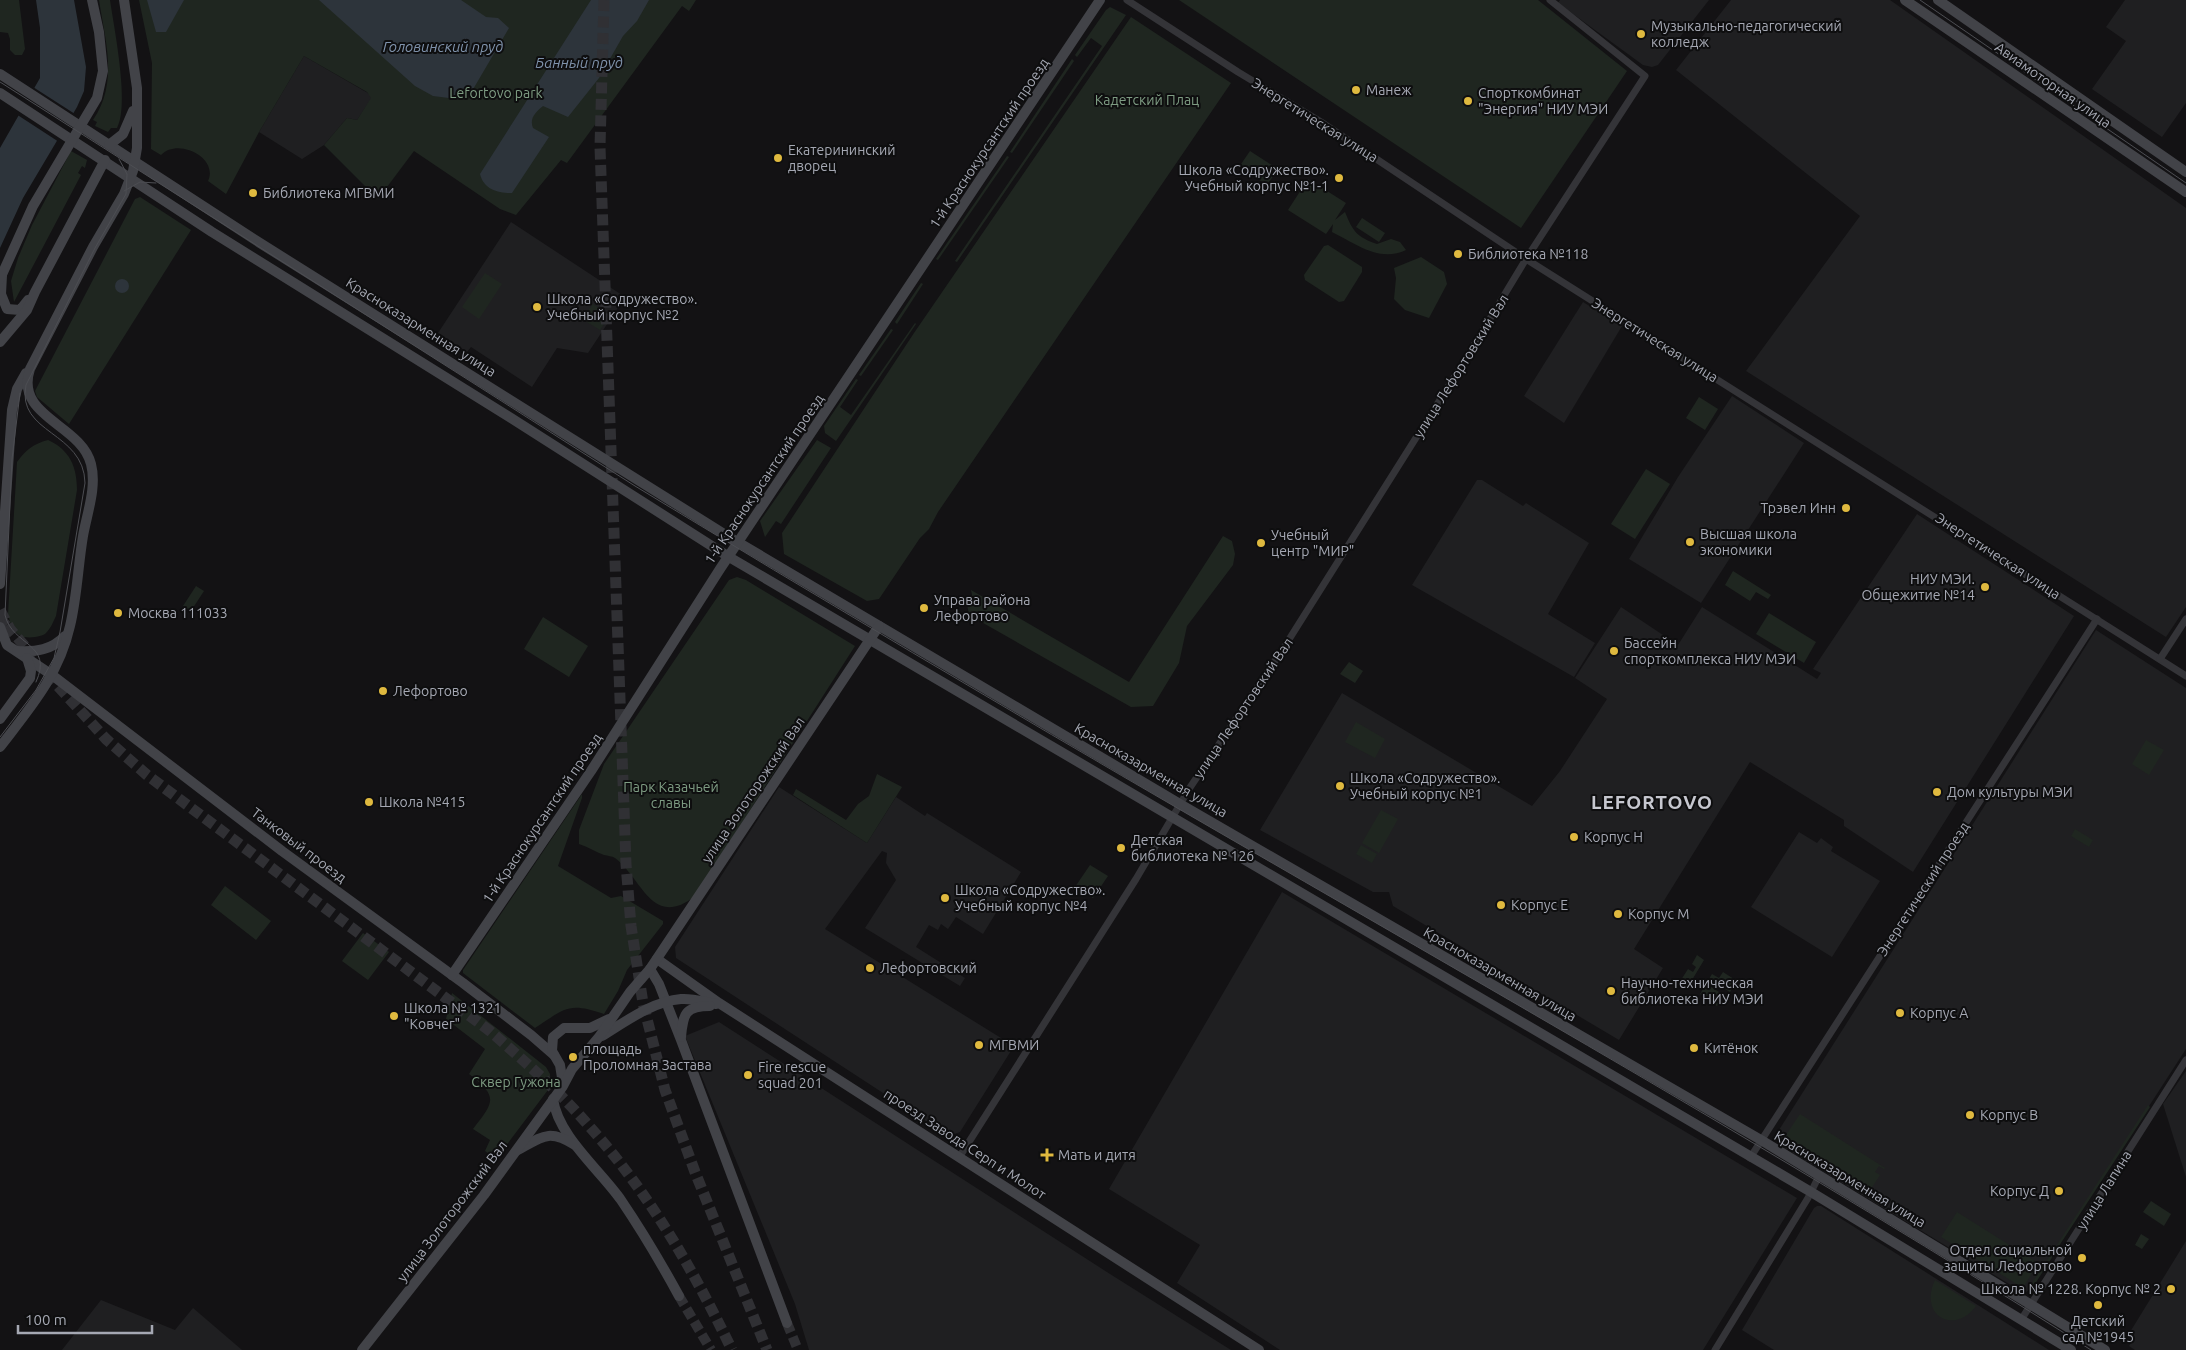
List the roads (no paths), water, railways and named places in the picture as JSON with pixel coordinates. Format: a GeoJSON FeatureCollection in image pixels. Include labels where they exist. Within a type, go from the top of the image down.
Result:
{"type":"FeatureCollection","features":[{"type":"Feature","properties":{"kind":"main road"},"geometry":{"type":"LineString","coordinates":[[35,292],[20,310],[7,309],[1,294],[1,277],[33,206],[97,98],[103,71],[99,32],[92,0]]}},
{"type":"Feature","properties":{"kind":"main road"},"geometry":{"type":"LineString","coordinates":[[0,747],[42,694],[52,675],[68,633],[92,488],[91,464],[80,444],[44,414],[30,398],[26,387],[30,369],[131,178],[136,148],[135,71],[124,0]]}},
{"type":"Feature","properties":{"kind":"main road","name":"1-й Краснокурсантский проезд"},"geometry":{"type":"LineString","coordinates":[[452,975],[591,771],[729,557],[1100,0]]}},
{"type":"Feature","properties":{"kind":"main road","name":"Авиамоторная улица"},"geometry":{"type":"LineString","coordinates":[[1905,0],[2186,192]]}},
{"type":"Feature","properties":{"kind":"main road","name":"Авиамоторная улица"},"geometry":{"type":"LineString","coordinates":[[1938,0],[2186,172]]}},
{"type":"Feature","properties":{"kind":"main road","name":"Красноказарменная улица"},"geometry":{"type":"LineString","coordinates":[[0,74],[260,243],[739,542],[1180,804],[1761,1140],[2105,1350]]}},
{"type":"Feature","properties":{"kind":"main road"},"geometry":{"type":"LineString","coordinates":[[0,93],[105,160],[212,232],[520,423],[729,557],[1750,1158],[1811,1192],[2071,1350]]}},
{"type":"Feature","properties":{"kind":"main road"},"geometry":{"type":"LineString","coordinates":[[109,145],[123,134],[136,103]]}},
{"type":"Feature","properties":{"kind":"main road"},"geometry":{"type":"LineString","coordinates":[[0,342],[27,310],[105,160]]}},
{"type":"Feature","properties":{"kind":"main road"},"geometry":{"type":"LineString","coordinates":[[0,584],[12,410],[17,389],[24,375],[30,369]]}},
{"type":"Feature","properties":{"kind":"main road","name":"улица Золоторожский Вал"},"geometry":{"type":"LineString","coordinates":[[650,969],[879,626]]}},
{"type":"Feature","properties":{"kind":"main road"},"geometry":{"type":"LineString","coordinates":[[0,627],[8,645],[31,651],[57,644],[68,633]]}},
{"type":"Feature","properties":{"kind":"main road","name":"Танковый проезд"},"geometry":{"type":"LineString","coordinates":[[8,645],[52,675],[282,850],[452,975],[531,1035],[555,1057]]}},
{"type":"Feature","properties":{"kind":"main road"},"geometry":{"type":"LineString","coordinates":[[0,719],[30,678],[31,671],[27,658]]}},
{"type":"Feature","properties":{"kind":"main road","name":"проезд Завода Серп и Молот"},"geometry":{"type":"LineString","coordinates":[[657,959],[722,1005],[960,1156],[1259,1350]]}},
{"type":"Feature","properties":{"kind":"main road"},"geometry":{"type":"LineString","coordinates":[[555,1057],[570,1064],[582,1058],[630,992],[650,969],[681,1040],[787,1322]]}},
{"type":"Feature","properties":{"kind":"main road"},"geometry":{"type":"LineString","coordinates":[[599,1037],[653,1007],[679,999],[692,999],[722,1005]]}},
{"type":"Feature","properties":{"kind":"main road"},"geometry":{"type":"LineString","coordinates":[[681,1040],[683,1017],[688,1011],[698,1007],[722,1005]]}},
{"type":"Feature","properties":{"kind":"main road"},"geometry":{"type":"LineString","coordinates":[[531,1035],[544,1036],[556,1033],[564,1028],[578,1029],[598,1026],[614,1016]]}},
{"type":"Feature","properties":{"kind":"main road"},"geometry":{"type":"LineString","coordinates":[[578,1029],[587,1040],[582,1058]]}},
{"type":"Feature","properties":{"kind":"main road"},"geometry":{"type":"LineString","coordinates":[[556,1033],[551,1041],[555,1057],[562,1071],[563,1086]]}},
{"type":"Feature","properties":{"kind":"main road","name":"улица Золоторожский Вал"},"geometry":{"type":"LineString","coordinates":[[362,1350],[443,1248],[554,1099],[582,1058]]}},
{"type":"Feature","properties":{"kind":"main road"},"geometry":{"type":"LineString","coordinates":[[554,1099],[556,1113],[578,1147],[619,1198],[650,1243],[679,1296]]}},
{"type":"Feature","properties":{"kind":"main road"},"geometry":{"type":"LineString","coordinates":[[514,1152],[541,1138],[553,1135],[564,1138],[578,1147]]}},
{"type":"Feature","properties":{"kind":"street","name":"Энергетическая улица"},"geometry":{"type":"LineString","coordinates":[[1127,0],[1238,72],[1321,122],[1526,258],[2186,676]]}},
{"type":"Feature","properties":{"kind":"street","name":"улица Лефортовский Вал"},"geometry":{"type":"LineString","coordinates":[[960,1156],[1131,887],[1180,804],[1337,563],[1465,360],[1526,258],[1645,76],[1550,0]]}},
{"type":"Feature","properties":{"kind":"street","name":"Энергетический проезд"},"geometry":{"type":"LineString","coordinates":[[1750,1158],[2097,619]]}},
{"type":"Feature","properties":{"kind":"street"},"geometry":{"type":"LineString","coordinates":[[2160,659],[2186,619]]}},
{"type":"Feature","properties":{"kind":"street","name":"улица Лапина"},"geometry":{"type":"LineString","coordinates":[[2021,1320],[2186,1060]]}},
{"type":"Feature","properties":{"kind":"street"},"geometry":{"type":"LineString","coordinates":[[1715,1350],[1819,1176]]}},
{"type":"Feature","properties":{"kind":"water"},"geometry":{"type":"Polygon","coordinates":[[[36,0],[74,0],[86,67],[84,91],[77,107],[23,198],[0,248],[0,148],[40,78],[40,28],[36,0]]]}},
{"type":"Feature","properties":{"kind":"water"},"geometry":{"type":"Polygon","coordinates":[[[147,0],[184,0],[166,32],[156,32],[147,0]]]}},
{"type":"Feature","properties":{"kind":"water","name":"Головинский пруд"},"geometry":{"type":"Polygon","coordinates":[[[319,0],[461,0],[486,17],[498,18],[509,28],[472,91],[457,99],[433,96],[415,86],[319,0]]]}},
{"type":"Feature","properties":{"kind":"water","name":"Банный пруд"},"geometry":{"type":"Polygon","coordinates":[[[591,0],[649,0],[637,21],[623,36],[599,78],[568,117],[543,106],[534,115],[532,121],[533,128],[549,137],[512,193],[492,190],[485,184],[480,174],[591,0]]]}},
{"type":"Feature","properties":{"kind":"water"},"geometry":{"type":"Polygon","coordinates":[[[122,279],[127,281],[129,286],[127,291],[122,293],[117,291],[115,286],[117,281],[122,279]]]}},
{"type":"Feature","properties":{"kind":"tunnel"},"geometry":{"type":"LineString","coordinates":[[604,0],[600,147],[626,864],[631,926],[643,1003],[665,1090],[695,1172],[767,1350]]}},
{"type":"Feature","properties":{"kind":"tunnel"},"geometry":{"type":"LineString","coordinates":[[0,610],[10,629],[34,657]]}},
{"type":"Feature","properties":{"kind":"tunnel"},"geometry":{"type":"LineString","coordinates":[[0,618],[10,629]]}},
{"type":"Feature","properties":{"kind":"tunnel"},"geometry":{"type":"LineString","coordinates":[[47,674],[106,739],[147,775],[490,1031],[553,1088],[578,1113],[611,1152],[650,1205],[702,1290],[732,1350]]}},
{"type":"Feature","properties":{"kind":"tunnel"},"geometry":{"type":"LineString","coordinates":[[679,1296],[711,1350]]}},
{"type":"Feature","properties":{"kind":"tunnel"},"geometry":{"type":"LineString","coordinates":[[787,1323],[798,1350]]}},
{"type":"Feature","properties":{"kind":"tram line"},"geometry":{"type":"LineString","coordinates":[[1920,0],[2186,183]]}},
{"type":"Feature","properties":{"kind":"tram line"},"geometry":{"type":"LineString","coordinates":[[0,82],[704,528],[1052,735],[1757,1145],[2091,1350]]}},
{"type":"Feature","properties":{"kind":"tram line"},"geometry":{"type":"LineString","coordinates":[[0,737],[36,690],[54,658],[85,483],[82,466],[74,453],[31,414],[26,401],[26,385],[95,248],[126,194],[127,174],[119,159]]}},
{"type":"Feature","properties":{"kind":"tram line"},"geometry":{"type":"LineString","coordinates":[[124,191],[140,182],[156,183]]}},
{"type":"Feature","properties":{"kind":"tram line"},"geometry":{"type":"LineString","coordinates":[[20,393],[12,459],[5,615],[15,633],[36,652],[40,659],[40,669],[36,682]]}},
{"type":"Feature","properties":{"kind":"place","name":"Музыкально-педагогический колледж"},"geometry":{"type":"Point","coordinates":[1641,34]}},
{"type":"Feature","properties":{"kind":"place","name":"Манеж"},"geometry":{"type":"Point","coordinates":[1356,90]}},
{"type":"Feature","properties":{"kind":"place","name":"Спорткомбинат \"Энергия\" НИУ МЭИ"},"geometry":{"type":"Point","coordinates":[1468,101]}},
{"type":"Feature","properties":{"kind":"place","name":"Екатерининский дворец"},"geometry":{"type":"Point","coordinates":[778,158]}},
{"type":"Feature","properties":{"kind":"place","name":"Школа «Содружество». Учебный корпус №1-1"},"geometry":{"type":"Point","coordinates":[1339,178]}},
{"type":"Feature","properties":{"kind":"place","name":"Библиотека МГВМИ"},"geometry":{"type":"Point","coordinates":[253,193]}},
{"type":"Feature","properties":{"kind":"place","name":"Библиотека №118"},"geometry":{"type":"Point","coordinates":[1458,254]}},
{"type":"Feature","properties":{"kind":"place","name":"Школа «Содружество». Учебный корпус №2"},"geometry":{"type":"Point","coordinates":[537,307]}},
{"type":"Feature","properties":{"kind":"place","name":"Трэвел Инн"},"geometry":{"type":"Point","coordinates":[1846,508]}},
{"type":"Feature","properties":{"kind":"place","name":"Высшая школа экономики"},"geometry":{"type":"Point","coordinates":[1690,542]}},
{"type":"Feature","properties":{"kind":"place","name":"Учебный центр \"МИР\""},"geometry":{"type":"Point","coordinates":[1261,543]}},
{"type":"Feature","properties":{"kind":"place","name":"НИУ МЭИ. Общежитие №14"},"geometry":{"type":"Point","coordinates":[1985,587]}},
{"type":"Feature","properties":{"kind":"place","name":"Управа района Лефортово"},"geometry":{"type":"Point","coordinates":[924,608]}},
{"type":"Feature","properties":{"kind":"place","name":"Москва 111033"},"geometry":{"type":"Point","coordinates":[118,613]}},
{"type":"Feature","properties":{"kind":"place","name":"Бассейн спорткомплекса НИУ МЭИ"},"geometry":{"type":"Point","coordinates":[1614,651]}},
{"type":"Feature","properties":{"kind":"place","name":"Лефортово"},"geometry":{"type":"Point","coordinates":[383,691]}},
{"type":"Feature","properties":{"kind":"place","name":"Школа «Содружество». Учебный корпус №1"},"geometry":{"type":"Point","coordinates":[1340,786]}},
{"type":"Feature","properties":{"kind":"place","name":"Дом культуры МЭИ"},"geometry":{"type":"Point","coordinates":[1937,792]}},
{"type":"Feature","properties":{"kind":"place","name":"Школа №415"},"geometry":{"type":"Point","coordinates":[369,802]}},
{"type":"Feature","properties":{"kind":"place","name":"Корпус Н"},"geometry":{"type":"Point","coordinates":[1574,837]}},
{"type":"Feature","properties":{"kind":"place","name":"Детская библиотека № 126"},"geometry":{"type":"Point","coordinates":[1121,848]}},
{"type":"Feature","properties":{"kind":"place","name":"Школа «Содружество». Учебный корпус №4"},"geometry":{"type":"Point","coordinates":[945,898]}},
{"type":"Feature","properties":{"kind":"place","name":"Корпус Е"},"geometry":{"type":"Point","coordinates":[1501,905]}},
{"type":"Feature","properties":{"kind":"place","name":"Корпус М"},"geometry":{"type":"Point","coordinates":[1618,914]}},
{"type":"Feature","properties":{"kind":"place","name":"Лефортовский"},"geometry":{"type":"Point","coordinates":[870,968]}},
{"type":"Feature","properties":{"kind":"place","name":"Научно-техническая библиотека НИУ МЭИ"},"geometry":{"type":"Point","coordinates":[1611,991]}},
{"type":"Feature","properties":{"kind":"place","name":"Корпус А"},"geometry":{"type":"Point","coordinates":[1900,1013]}},
{"type":"Feature","properties":{"kind":"place","name":"Школа № 1321 \"Ковчег\""},"geometry":{"type":"Point","coordinates":[394,1016]}},
{"type":"Feature","properties":{"kind":"place","name":"МГВМИ"},"geometry":{"type":"Point","coordinates":[979,1045]}},
{"type":"Feature","properties":{"kind":"place","name":"Китёнок"},"geometry":{"type":"Point","coordinates":[1694,1048]}},
{"type":"Feature","properties":{"kind":"place","name":"площадь Проломная Застава"},"geometry":{"type":"Point","coordinates":[573,1057]}},
{"type":"Feature","properties":{"kind":"place","name":"Fire rescue squad 201"},"geometry":{"type":"Point","coordinates":[748,1075]}},
{"type":"Feature","properties":{"kind":"place","name":"Корпус В"},"geometry":{"type":"Point","coordinates":[1970,1115]}},
{"type":"Feature","properties":{"kind":"place","name":"Мать и дитя"},"geometry":{"type":"Point","coordinates":[1047,1155]}},
{"type":"Feature","properties":{"kind":"place","name":"Корпус Д"},"geometry":{"type":"Point","coordinates":[2059,1191]}},
{"type":"Feature","properties":{"kind":"place","name":"Отдел социальной защиты Лефортово"},"geometry":{"type":"Point","coordinates":[2082,1258]}},
{"type":"Feature","properties":{"kind":"place","name":"Школа № 1228. Корпус № 2"},"geometry":{"type":"Point","coordinates":[2171,1289]}},
{"type":"Feature","properties":{"kind":"place","name":"Детский сад №1945"},"geometry":{"type":"Point","coordinates":[2098,1305]}},
{"type":"Feature","properties":{"kind":"district","name":"LEFORTOVO"},"geometry":{"type":"Point","coordinates":[1652,802]}},
{"type":"Feature","properties":{"kind":"park label","name":"Lefortovo park"},"geometry":{"type":"Point","coordinates":[496,93]}},
{"type":"Feature","properties":{"kind":"park label","name":"Кадетский Плац"},"geometry":{"type":"Point","coordinates":[1147,100]}},
{"type":"Feature","properties":{"kind":"park label","name":"Парк Казачьей славы"},"geometry":{"type":"Point","coordinates":[671,796]}},
{"type":"Feature","properties":{"kind":"park label","name":"Сквер Гужона"},"geometry":{"type":"Point","coordinates":[516,1082]}}]}
